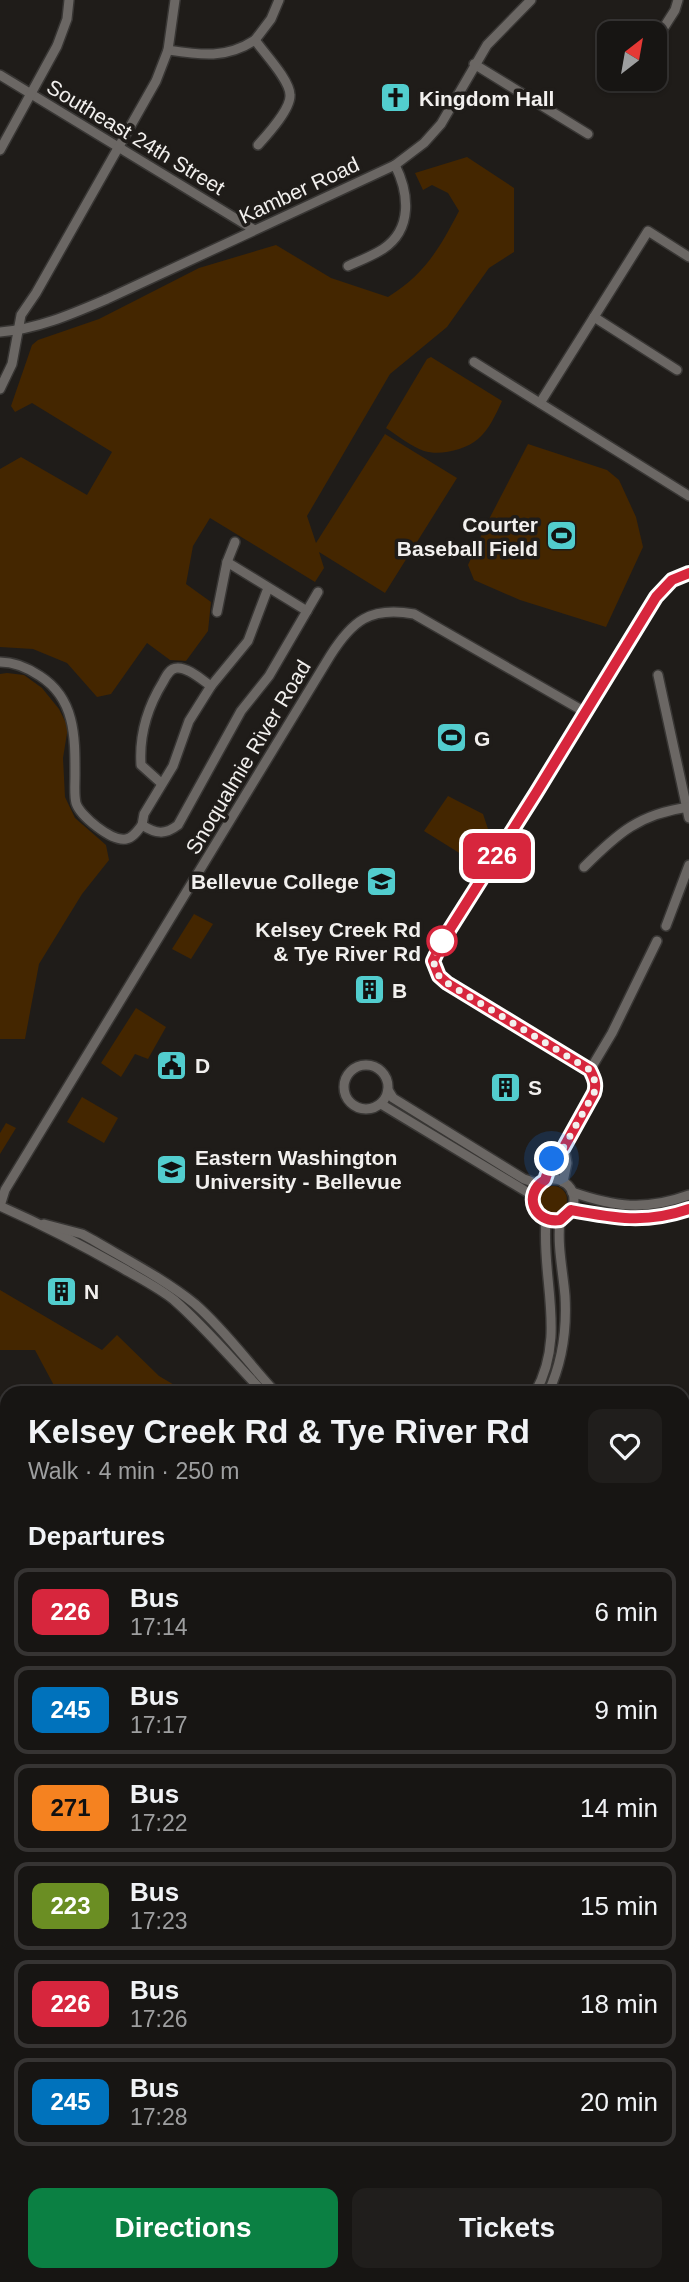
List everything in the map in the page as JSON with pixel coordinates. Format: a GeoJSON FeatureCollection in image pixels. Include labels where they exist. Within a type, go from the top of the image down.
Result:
{"type":"FeatureCollection","features":[{"type":"Feature","properties":{"kind":"street"},"geometry":{"type":"LineString","coordinates":[[0,150],[57,46],[69,0]]}},
{"type":"Feature","properties":{"kind":"street"},"geometry":{"type":"LineString","coordinates":[[0,389],[12,363],[21,315],[156,81],[168,50],[175,0]]}},
{"type":"Feature","properties":{"kind":"street"},"geometry":{"type":"LineString","coordinates":[[168,50],[195,54],[237,51],[255,40],[271,19],[279,0]]}},
{"type":"Feature","properties":{"kind":"street","name":"Kamber Road"},"geometry":{"type":"LineString","coordinates":[[0,332],[19,330],[61,318],[107,299],[395,165],[424,143],[441,124],[474,64],[500,30],[531,0]]}},
{"type":"Feature","properties":{"kind":"street"},"geometry":{"type":"LineString","coordinates":[[667,23],[678,0]]}},
{"type":"Feature","properties":{"kind":"street"},"geometry":{"type":"LineString","coordinates":[[255,40],[286,82],[290,94],[289,104],[269,134],[258,145]]}},
{"type":"Feature","properties":{"kind":"street"},"geometry":{"type":"LineString","coordinates":[[474,64],[588,134]]}},
{"type":"Feature","properties":{"kind":"street","name":"Southeast 24th Street"},"geometry":{"type":"LineString","coordinates":[[0,75],[253,229]]}},
{"type":"Feature","properties":{"kind":"street"},"geometry":{"type":"LineString","coordinates":[[348,266],[383,249],[395,238],[403,224],[407,205],[406,193],[395,165]]}},
{"type":"Feature","properties":{"kind":"street"},"geometry":{"type":"LineString","coordinates":[[540,403],[648,231],[689,257]]}},
{"type":"Feature","properties":{"kind":"street"},"geometry":{"type":"LineString","coordinates":[[594,317],[677,370]]}},
{"type":"Feature","properties":{"kind":"street"},"geometry":{"type":"LineString","coordinates":[[474,362],[689,496]]}},
{"type":"Feature","properties":{"kind":"street"},"geometry":{"type":"LineString","coordinates":[[218,612],[227,562],[235,542]]}},
{"type":"Feature","properties":{"kind":"street"},"geometry":{"type":"LineString","coordinates":[[227,562],[307,611]]}},
{"type":"Feature","properties":{"kind":"street"},"geometry":{"type":"LineString","coordinates":[[560,1220],[546,1220],[534,1210],[532,1195],[542,1182],[552,1159],[564,1147],[594,1093],[596,1083],[590,1070],[447,983],[433,961],[437,950],[656,597],[672,580],[689,573]]}},
{"type":"Feature","properties":{"kind":"street"},"geometry":{"type":"LineString","coordinates":[[0,662],[17,664],[39,676],[55,689],[68,706],[75,741],[75,799],[83,816],[109,834],[122,839],[132,837],[142,825],[144,814],[173,766],[189,721],[211,686],[248,641],[268,588]]}},
{"type":"Feature","properties":{"kind":"street"},"geometry":{"type":"LineString","coordinates":[[142,825],[155,833],[170,831],[178,825],[241,711],[269,676],[318,592]]}},
{"type":"Feature","properties":{"kind":"street","name":"Snoqualmie River Road"},"geometry":{"type":"LineString","coordinates":[[0,1206],[5,1190],[323,667],[349,629],[357,622],[391,611],[414,614],[585,712]]}},
{"type":"Feature","properties":{"kind":"street"},"geometry":{"type":"LineString","coordinates":[[162,783],[141,765],[145,717],[152,699],[170,671],[177,667],[185,669],[211,686]]}},
{"type":"Feature","properties":{"kind":"street"},"geometry":{"type":"LineString","coordinates":[[657,675],[689,807],[689,818]]}},
{"type":"Feature","properties":{"kind":"street"},"geometry":{"type":"LineString","coordinates":[[583,867],[631,825],[650,815],[689,807]]}},
{"type":"Feature","properties":{"kind":"street"},"geometry":{"type":"LineString","coordinates":[[666,926],[689,865]]}},
{"type":"Feature","properties":{"kind":"street"},"geometry":{"type":"LineString","coordinates":[[590,1070],[612,1033],[657,941]]}},
{"type":"Feature","properties":{"kind":"street"},"geometry":{"type":"LineString","coordinates":[[388,1090],[381,1104],[365,1110],[352,1105],[344,1088],[347,1075],[360,1066],[376,1067],[387,1078],[388,1090],[393,1098],[524,1179],[542,1182],[558,1180],[572,1192],[600,1202],[625,1206],[663,1203],[689,1195]]}},
{"type":"Feature","properties":{"kind":"street"},"geometry":{"type":"LineString","coordinates":[[381,1104],[532,1195]]}},
{"type":"Feature","properties":{"kind":"street"},"geometry":{"type":"LineString","coordinates":[[563,1182],[568,1163],[564,1147]]}},
{"type":"Feature","properties":{"kind":"street"},"geometry":{"type":"LineString","coordinates":[[551,1386],[561,1359],[564,1330],[565,1299],[558,1237],[560,1220],[571,1210],[573,1204],[572,1192]]}},
{"type":"Feature","properties":{"kind":"street"},"geometry":{"type":"LineString","coordinates":[[0,1206],[42,1224],[93,1240],[178,1292],[214,1324],[270,1386]]}},
{"type":"Feature","properties":{"kind":"street"},"geometry":{"type":"LineString","coordinates":[[571,1210],[617,1218],[643,1219],[669,1216],[689,1209]]}},
{"type":"Feature","properties":{"kind":"street"},"geometry":{"type":"LineString","coordinates":[[539,1386],[549,1362],[552,1324],[544,1238],[546,1220]]}},
{"type":"Feature","properties":{"kind":"street"},"geometry":{"type":"LineString","coordinates":[[42,1224],[50,1231],[88,1248],[172,1299],[214,1337],[258,1386]]}},
{"type":"Feature","properties":{"kind":"shaded area"},"geometry":{"type":"Polygon","coordinates":[[[467,157],[514,188],[514,252],[489,268],[447,327],[390,374],[307,516],[316,543],[385,434],[457,478],[385,593],[319,552],[324,568],[315,582],[210,518],[193,546],[186,584],[211,602],[208,631],[186,661],[170,660],[147,643],[111,694],[97,697],[67,663],[33,649],[0,647],[0,469],[21,457],[87,495],[112,452],[32,403],[15,412],[11,406],[32,345],[38,340],[99,319],[199,268],[276,245],[331,278],[388,297],[412,279],[430,260],[459,211],[448,193],[432,185],[423,190],[415,173],[467,157]]]}},
{"type":"Feature","properties":{"kind":"shaded area"},"geometry":{"type":"Polygon","coordinates":[[[431,357],[502,401],[482,435],[473,443],[452,451],[424,451],[386,428],[427,359],[431,357]]]}},
{"type":"Feature","properties":{"kind":"shaded area","name":"Courter Baseball Field"},"geometry":{"type":"Polygon","coordinates":[[[528,444],[607,470],[619,480],[636,517],[643,547],[606,627],[520,600],[474,580],[468,565],[528,444]]]}},
{"type":"Feature","properties":{"kind":"shaded area"},"geometry":{"type":"Polygon","coordinates":[[[0,674],[24,675],[42,688],[59,709],[68,727],[63,758],[65,797],[75,818],[106,845],[109,860],[82,894],[39,964],[25,1039],[0,1039],[0,674]]]}},
{"type":"Feature","properties":{"kind":"shaded area"},"geometry":{"type":"Polygon","coordinates":[[[448,796],[483,814],[492,841],[469,859],[424,831],[448,796]]]}},
{"type":"Feature","properties":{"kind":"shaded area"},"geometry":{"type":"Polygon","coordinates":[[[194,914],[213,924],[191,959],[172,949],[194,914]]]}},
{"type":"Feature","properties":{"kind":"shaded area"},"geometry":{"type":"Polygon","coordinates":[[[136,1008],[166,1027],[148,1059],[135,1054],[121,1077],[101,1063],[136,1008]]]}},
{"type":"Feature","properties":{"kind":"shaded area"},"geometry":{"type":"Polygon","coordinates":[[[82,1097],[118,1118],[104,1143],[67,1122],[82,1097]]]}},
{"type":"Feature","properties":{"kind":"shaded area"},"geometry":{"type":"Polygon","coordinates":[[[6,1123],[16,1128],[0,1154],[0,1133],[6,1123]]]}},
{"type":"Feature","properties":{"kind":"shaded area"},"geometry":{"type":"Polygon","coordinates":[[[553,1186],[563,1190],[567,1200],[563,1210],[553,1214],[543,1210],[539,1200],[543,1190],[553,1186]]]}},
{"type":"Feature","properties":{"kind":"shaded area"},"geometry":{"type":"Polygon","coordinates":[[[0,1290],[102,1350],[117,1335],[159,1376],[176,1386],[54,1386],[35,1350],[0,1350],[0,1290]]]}},
{"type":"Feature","properties":{"kind":"bus line","name":"226"},"geometry":{"type":"LineString","coordinates":[[689,573],[672,580],[656,597],[443,940],[433,961],[439,976],[447,983],[590,1070],[594,1077],[594,1093],[564,1147],[552,1159],[545,1180],[532,1195],[534,1210],[539,1216],[546,1220],[560,1220],[571,1210],[617,1218],[643,1219],[669,1216],[689,1209]]}},
{"type":"Feature","properties":{"kind":"place","name":"Kingdom Hall"},"geometry":{"type":"Point","coordinates":[396,98]}},
{"type":"Feature","properties":{"kind":"place","name":"Courter Baseball Field"},"geometry":{"type":"Point","coordinates":[561,536]}},
{"type":"Feature","properties":{"kind":"place","name":"G"},"geometry":{"type":"Point","coordinates":[451,738]}},
{"type":"Feature","properties":{"kind":"place","name":"Bellevue College"},"geometry":{"type":"Point","coordinates":[382,881]}},
{"type":"Feature","properties":{"kind":"place","name":"Kelsey Creek Rd & Tye River Rd"},"geometry":{"type":"Point","coordinates":[442,941]}},
{"type":"Feature","properties":{"kind":"place","name":"B"},"geometry":{"type":"Point","coordinates":[369,990]}},
{"type":"Feature","properties":{"kind":"place","name":"D"},"geometry":{"type":"Point","coordinates":[172,1065]}},
{"type":"Feature","properties":{"kind":"place","name":"S"},"geometry":{"type":"Point","coordinates":[505,1087]}},
{"type":"Feature","properties":{"kind":"place","name":"Eastern Washington University - Bellevue"},"geometry":{"type":"Point","coordinates":[172,1169]}},
{"type":"Feature","properties":{"kind":"place","name":"N"},"geometry":{"type":"Point","coordinates":[61,1291]}},
{"type":"Feature","properties":{"kind":"route"},"geometry":{"type":"LineString","coordinates":[[442,941],[433,961],[439,976],[590,1070],[594,1077],[594,1093],[564,1147],[552,1159]]}}]}
